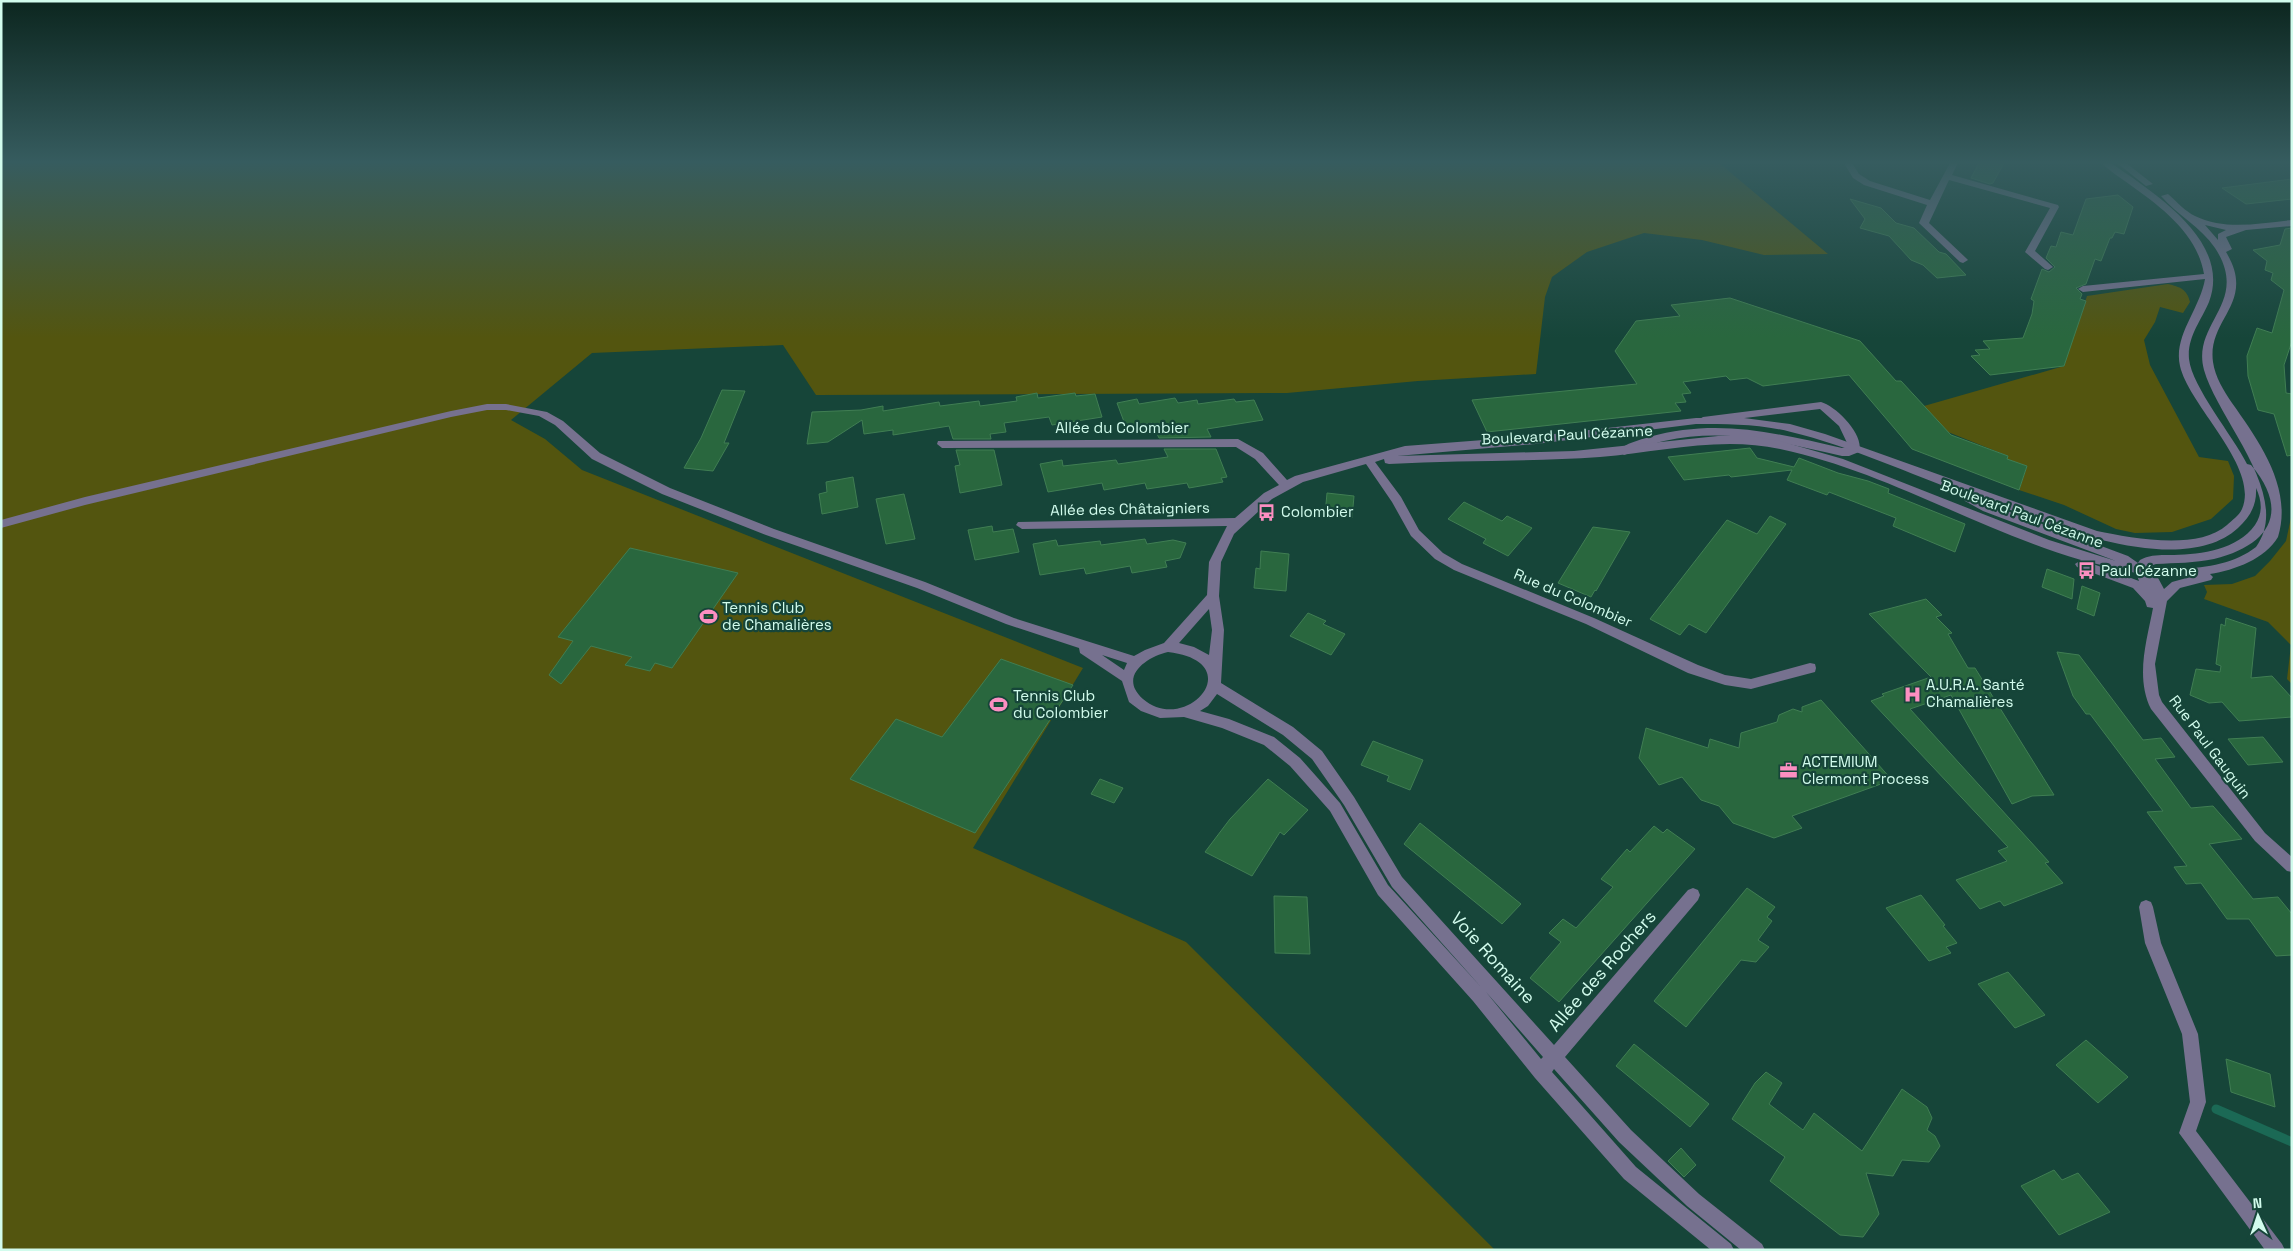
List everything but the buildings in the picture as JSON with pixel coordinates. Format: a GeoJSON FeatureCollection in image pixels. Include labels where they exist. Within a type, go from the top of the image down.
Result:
{"type":"FeatureCollection","features":[{"type":"Feature","properties":{"kind":"street"},"geometry":{"type":"LineString","coordinates":[[1925,221],[1924,223],[1962,260]]}},
{"type":"Feature","properties":{"kind":"street"},"geometry":{"type":"LineString","coordinates":[[2047,221],[2030,252],[2048,267]]}},
{"type":"Feature","properties":{"kind":"street"},"geometry":{"type":"LineString","coordinates":[[2082,289],[2210,276],[2208,266],[2198,244],[2180,221]]}},
{"type":"Feature","properties":{"kind":"street"},"geometry":{"type":"LineString","coordinates":[[2196,221],[2212,238],[2232,271]]}},
{"type":"Feature","properties":{"kind":"street"},"geometry":{"type":"LineString","coordinates":[[2203,221],[2237,229],[2292,223]]}},
{"type":"Feature","properties":{"kind":"street"},"geometry":{"type":"LineString","coordinates":[[2232,271],[2231,255],[2222,242],[2221,236],[2237,229]]}},
{"type":"Feature","properties":{"kind":"street","name":"Boulevard Paul Cézanne"},"geometry":{"type":"LineString","coordinates":[[1369,461],[1428,457],[1575,454],[1624,451],[1731,439],[1778,444],[1831,460],[2093,560],[2142,569],[2216,570],[2240,562],[2261,550],[2278,528],[2283,505],[2282,494],[2273,472],[2215,386],[2207,359],[2207,349],[2228,303],[2232,271]]}},
{"type":"Feature","properties":{"kind":"street","name":"Boulevard Paul Cézanne"},"geometry":{"type":"LineString","coordinates":[[1214,680],[1218,630],[1213,596],[1215,562],[1229,532],[1268,496],[1285,485],[1312,474],[1369,461],[1405,450],[1536,440],[1696,421],[1744,421],[1804,432],[2098,537],[2139,544],[2185,543],[2210,538],[2239,522],[2248,510],[2251,498],[2250,488],[2238,458],[2195,388],[2185,367],[2184,352],[2187,336],[2209,290],[2210,276]]}},
{"type":"Feature","properties":{"kind":"street"},"geometry":{"type":"LineString","coordinates":[[1624,451],[1651,439],[1687,433],[1728,430],[1777,436],[1842,452],[1849,452],[1855,449],[1854,441],[1833,413],[1821,405],[1696,421]]}},
{"type":"Feature","properties":{"kind":"street"},"geometry":{"type":"LineString","coordinates":[[1,524],[86,501],[451,414],[487,407],[506,407],[543,414],[559,423],[596,456],[666,491],[770,532],[921,585],[1010,621],[1135,661]]}},
{"type":"Feature","properties":{"kind":"street","name":"Allée du Colombier"},"geometry":{"type":"LineString","coordinates":[[942,444],[1238,443],[1259,456],[1285,485]]}},
{"type":"Feature","properties":{"kind":"street"},"geometry":{"type":"LineString","coordinates":[[2156,601],[2142,569],[2144,562],[2200,557],[2224,551],[2254,534],[2265,518],[2267,505],[2261,484],[2238,458]]}},
{"type":"Feature","properties":{"kind":"street","name":"Rue du Colombier"},"geometry":{"type":"LineString","coordinates":[[1369,461],[1397,500],[1415,533],[1439,556],[1458,566],[1590,621],[1693,669],[1725,680],[1751,684],[1810,668]]}},
{"type":"Feature","properties":{"kind":"street"},"geometry":{"type":"LineString","coordinates":[[1933,478],[1987,508],[2108,552],[2142,569]]}},
{"type":"Feature","properties":{"kind":"street"},"geometry":{"type":"LineString","coordinates":[[1964,511],[2027,544],[2137,585],[2156,601]]}},
{"type":"Feature","properties":{"kind":"street","name":"Allée des Châtaigniers"},"geometry":{"type":"LineString","coordinates":[[1022,525],[1238,522]]}},
{"type":"Feature","properties":{"kind":"street"},"geometry":{"type":"LineString","coordinates":[[2156,601],[2176,585],[2224,573],[2234,569],[2240,562]]}},
{"type":"Feature","properties":{"kind":"street","name":"Rue Paul Gauguin"},"geometry":{"type":"LineString","coordinates":[[2142,569],[2157,584],[2156,627],[2149,664],[2152,695],[2162,714],[2260,837],[2292,866]]}},
{"type":"Feature","properties":{"kind":"street"},"geometry":{"type":"LineString","coordinates":[[1168,647],[1213,596]]}},
{"type":"Feature","properties":{"kind":"street"},"geometry":{"type":"LineString","coordinates":[[1072,641],[1128,679]]}},
{"type":"Feature","properties":{"kind":"street"},"geometry":{"type":"LineString","coordinates":[[1168,647],[1188,649],[1197,654],[1209,664],[1214,680],[1211,695],[1202,706],[1188,713],[1170,715],[1152,711],[1137,702],[1129,690],[1130,668],[1135,661],[1154,649],[1168,647]]}},
{"type":"Feature","properties":{"kind":"street","name":"Voie Romaine"},"geometry":{"type":"LineString","coordinates":[[1214,680],[1288,731],[1317,755],[1349,801],[1398,882],[1625,1136],[1693,1200],[1756,1250]]}},
{"type":"Feature","properties":{"kind":"street"},"geometry":{"type":"LineString","coordinates":[[1188,713],[1224,723],[1269,741],[1295,762],[1335,807],[1383,890],[1479,996],[1541,1072],[1630,1173],[1725,1250]]}},
{"type":"Feature","properties":{"kind":"street","name":"Allée des Rochers"},"geometry":{"type":"LineString","coordinates":[[1541,1072],[1693,895]]}},
{"type":"Feature","properties":{"kind":"street"},"geometry":{"type":"LineString","coordinates":[[2146,907],[2153,942],[2190,1034],[2198,1102],[2187,1133],[2276,1250]]}},
{"type":"Feature","properties":{"kind":"shaded area"},"geometry":{"type":"Polygon","coordinates":[[[1,221],[1789,221],[1828,254],[1764,255],[1702,240],[1644,233],[1587,252],[1552,277],[1545,297],[1536,374],[1418,381],[1287,393],[816,395],[783,345],[592,353],[511,420],[545,439],[582,470],[1083,668],[973,848],[1186,942],[1495,1250],[1,1250],[1,221]]]}},
{"type":"Feature","properties":{"kind":"shaded area"},"geometry":{"type":"Polygon","coordinates":[[[2168,284],[2182,289],[2187,294],[2190,302],[2183,313],[2160,307],[2155,322],[2144,340],[2150,365],[2199,457],[2228,461],[2234,476],[2233,499],[2211,519],[2172,532],[2135,533],[2116,529],[2064,505],[2019,490],[2027,466],[2007,459],[2008,456],[1948,432],[1924,406],[2064,366],[2087,296],[2168,284]]]}},
{"type":"Feature","properties":{"kind":"shaded area"},"geometry":{"type":"Polygon","coordinates":[[[2292,513],[2292,684],[2287,679],[2291,645],[2268,622],[2204,599],[2207,592],[2204,585],[2232,584],[2255,576],[2286,541],[2292,513]]]}},
{"type":"Feature","properties":{"kind":"waterway"},"geometry":{"type":"LineString","coordinates":[[2216,1109],[2292,1142]]}},
{"type":"Feature","properties":{"kind":"place","name":"Colombier"},"geometry":{"type":"Point","coordinates":[1267,512]}},
{"type":"Feature","properties":{"kind":"place","name":"Paul Cézanne"},"geometry":{"type":"Point","coordinates":[2087,571]}},
{"type":"Feature","properties":{"kind":"place","name":"Tennis Club de Chamalières"},"geometry":{"type":"Point","coordinates":[708,617]}},
{"type":"Feature","properties":{"kind":"place","name":"A.U.R.A. Santé Chamalières"},"geometry":{"type":"Point","coordinates":[1912,694]}},
{"type":"Feature","properties":{"kind":"place","name":"Tennis Club du Colombier"},"geometry":{"type":"Point","coordinates":[999,705]}},
{"type":"Feature","properties":{"kind":"place","name":"ACTEMIUM Clermont Process"},"geometry":{"type":"Point","coordinates":[1788,771]}}]}
